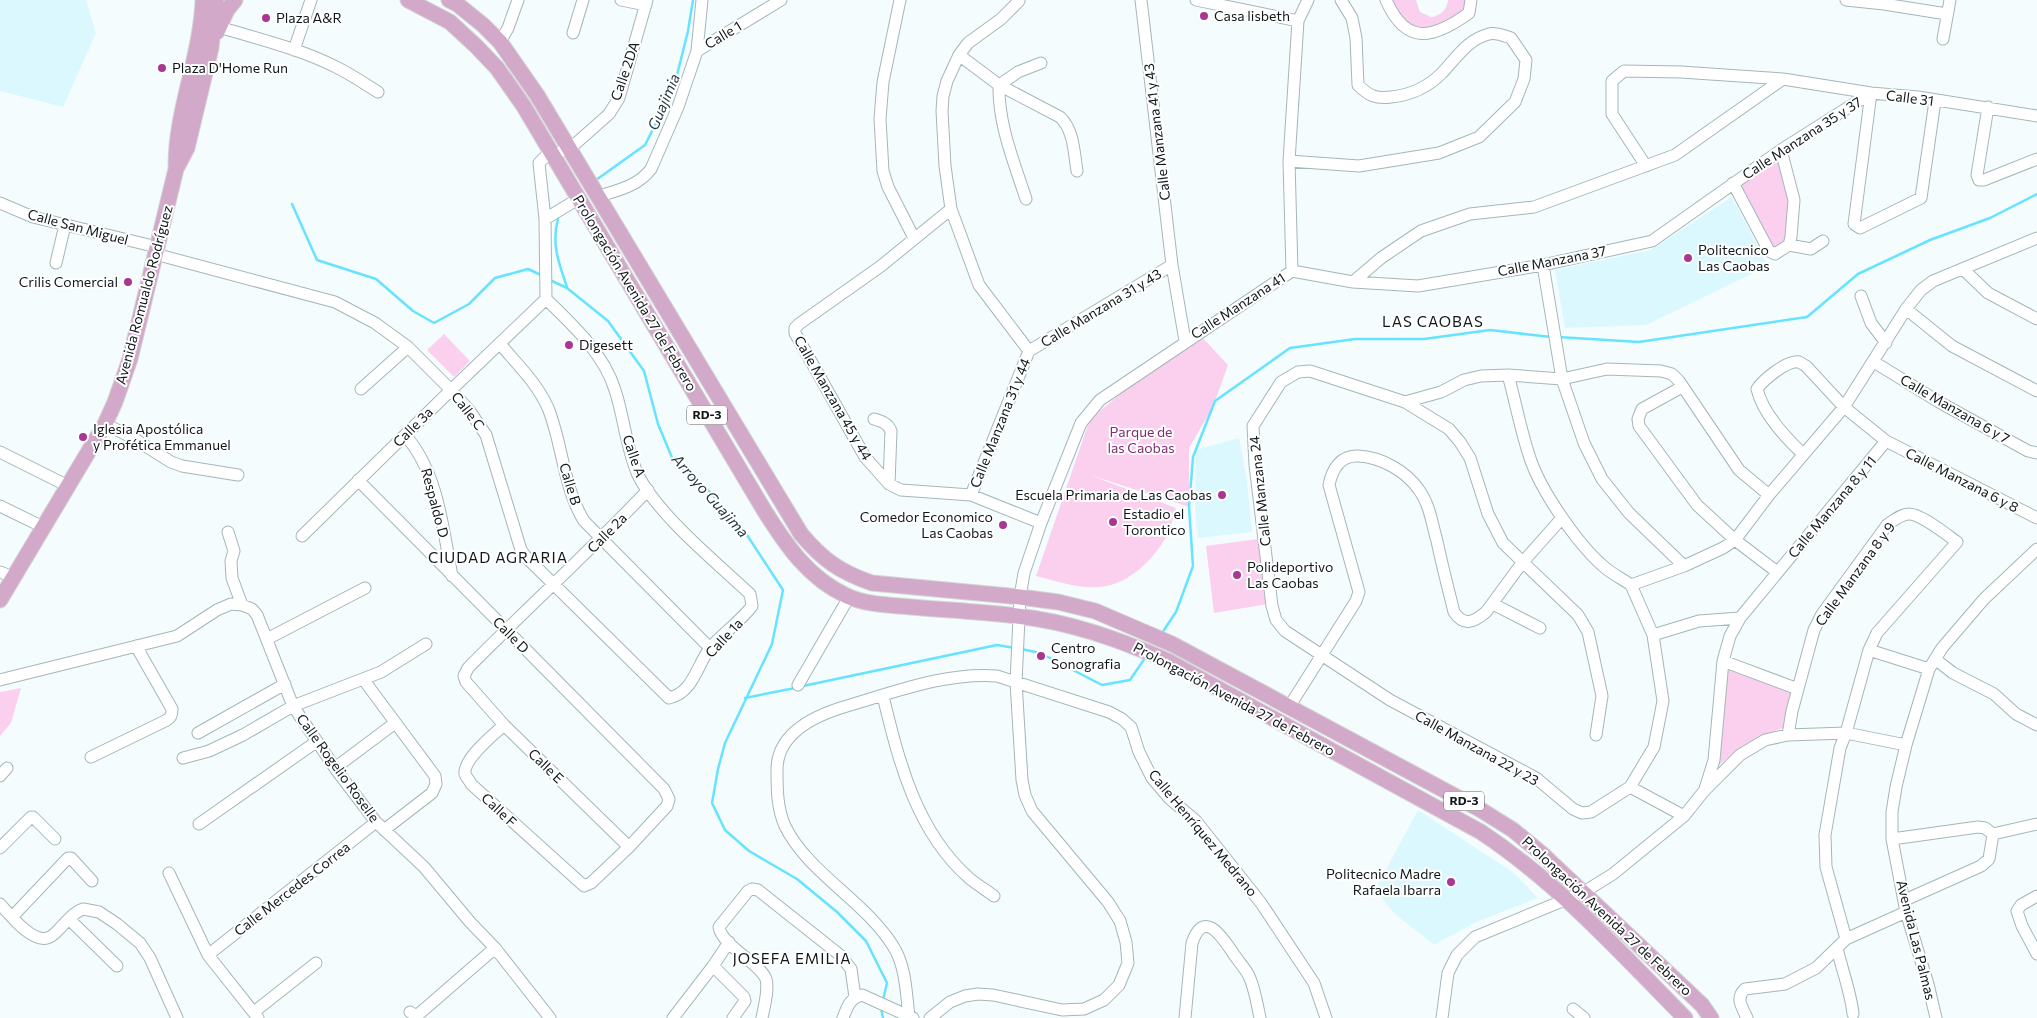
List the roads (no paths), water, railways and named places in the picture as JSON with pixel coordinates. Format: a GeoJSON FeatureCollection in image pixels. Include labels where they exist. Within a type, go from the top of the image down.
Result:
{"type":"FeatureCollection","features":[{"type":"Feature","properties":{"kind":"main road","name":"Avenida Romualdo Rodríguez"},"geometry":{"type":"LineString","coordinates":[[176,170],[176,146],[189,88],[203,0]]}},
{"type":"Feature","properties":{"kind":"main road","name":"Avenida Romualdo Rodríguez"},"geometry":{"type":"LineString","coordinates":[[0,600],[7,574],[43,527],[105,424],[118,393],[130,359],[176,170],[187,148],[211,48],[216,0]]}},
{"type":"Feature","properties":{"kind":"main road"},"geometry":{"type":"LineString","coordinates":[[211,48],[227,10],[235,0]]}},
{"type":"Feature","properties":{"kind":"main road","name":"Prolongación Avenida 27 de Febrero"},"geometry":{"type":"LineString","coordinates":[[408,0],[450,22],[497,68],[551,153],[787,546],[814,576],[849,597],[882,604],[1018,616],[1061,622],[1129,644],[1166,660],[1481,832],[1530,867],[1566,899],[1685,1018]]}},
{"type":"Feature","properties":{"kind":"main road","name":"Prolongación Avenida 27 de Febrero"},"geometry":{"type":"LineString","coordinates":[[449,0],[457,4],[483,25],[500,42],[537,94],[801,534],[816,552],[836,568],[872,583],[1058,602],[1095,611],[1172,644],[1481,810],[1513,830],[1584,892],[1702,1005],[1711,1018]]}},
{"type":"Feature","properties":{"kind":"street"},"geometry":{"type":"LineString","coordinates":[[294,50],[311,0]]}},
{"type":"Feature","properties":{"kind":"street"},"geometry":{"type":"LineString","coordinates":[[500,42],[508,28],[518,0]]}},
{"type":"Feature","properties":{"kind":"street"},"geometry":{"type":"LineString","coordinates":[[573,33],[583,0]]}},
{"type":"Feature","properties":{"kind":"street"},"geometry":{"type":"LineString","coordinates":[[621,0],[647,2]]}},
{"type":"Feature","properties":{"kind":"street"},"geometry":{"type":"LineString","coordinates":[[697,51],[702,0]]}},
{"type":"Feature","properties":{"kind":"street","name":"Calle 1"},"geometry":{"type":"LineString","coordinates":[[599,196],[635,184],[644,178],[651,169],[678,107],[697,51],[781,0]]}},
{"type":"Feature","properties":{"kind":"street"},"geometry":{"type":"LineString","coordinates":[[900,0],[883,82],[880,119],[883,171],[888,187],[914,238]]}},
{"type":"Feature","properties":{"kind":"street"},"geometry":{"type":"LineString","coordinates":[[1020,0],[1001,19],[968,43],[959,55],[947,81],[942,111],[945,166],[951,210],[979,284],[1029,351]]}},
{"type":"Feature","properties":{"kind":"street","name":"Calle Manzana 41 y 43"},"geometry":{"type":"LineString","coordinates":[[1141,0],[1172,265],[1185,341]]}},
{"type":"Feature","properties":{"kind":"street"},"geometry":{"type":"LineString","coordinates":[[1196,0],[1298,21]]}},
{"type":"Feature","properties":{"kind":"street"},"geometry":{"type":"LineString","coordinates":[[1292,271],[1289,161],[1298,21],[1308,0]]}},
{"type":"Feature","properties":{"kind":"street"},"geometry":{"type":"LineString","coordinates":[[1289,161],[1359,166],[1439,153],[1480,137],[1515,102],[1524,79],[1526,60],[1511,38],[1491,33],[1473,40],[1441,74],[1422,89],[1400,96],[1378,98],[1367,94],[1358,85],[1356,38],[1352,18],[1341,0]]}},
{"type":"Feature","properties":{"kind":"street"},"geometry":{"type":"LineString","coordinates":[[1386,0],[1399,23],[1413,33],[1434,33],[1450,27],[1468,13],[1471,0]]}},
{"type":"Feature","properties":{"kind":"street"},"geometry":{"type":"LineString","coordinates":[[1846,0],[1889,3],[1948,14]]}},
{"type":"Feature","properties":{"kind":"street"},"geometry":{"type":"LineString","coordinates":[[1944,39],[1950,0]]}},
{"type":"Feature","properties":{"kind":"street","name":"Calle 2DA"},"geometry":{"type":"LineString","coordinates":[[569,148],[580,141],[609,114],[620,98],[647,2]]}},
{"type":"Feature","properties":{"kind":"street"},"geometry":{"type":"LineString","coordinates":[[219,27],[294,50],[338,68],[378,92]]}},
{"type":"Feature","properties":{"kind":"street"},"geometry":{"type":"LineString","coordinates":[[959,55],[999,85],[1066,122],[1077,171]]}},
{"type":"Feature","properties":{"kind":"street"},"geometry":{"type":"LineString","coordinates":[[999,85],[1018,72],[1040,63]]}},
{"type":"Feature","properties":{"kind":"street","name":"Calle 31"},"geometry":{"type":"LineString","coordinates":[[1646,166],[1612,114],[1612,82],[1624,71],[1681,72],[1783,79],[1871,93],[1918,97],[2037,116]]}},
{"type":"Feature","properties":{"kind":"street"},"geometry":{"type":"LineString","coordinates":[[1353,282],[1381,258],[1421,231],[1470,214],[1534,207],[1675,155],[1783,79]]}},
{"type":"Feature","properties":{"kind":"street"},"geometry":{"type":"LineString","coordinates":[[999,85],[998,105],[1026,199]]}},
{"type":"Feature","properties":{"kind":"street"},"geometry":{"type":"LineString","coordinates":[[1871,93],[1854,224],[1860,228],[1920,199],[1935,101]]}},
{"type":"Feature","properties":{"kind":"street","name":"Calle Manzana 35 y 37"},"geometry":{"type":"LineString","coordinates":[[1733,183],[1871,93]]}},
{"type":"Feature","properties":{"kind":"street"},"geometry":{"type":"LineString","coordinates":[[1988,108],[1977,175],[1979,180],[1984,180],[2037,159]]}},
{"type":"Feature","properties":{"kind":"street"},"geometry":{"type":"LineString","coordinates":[[546,294],[545,219],[539,163],[551,153],[569,148]]}},
{"type":"Feature","properties":{"kind":"street"},"geometry":{"type":"LineString","coordinates":[[1733,183],[1769,251],[1775,254],[1788,245],[1792,237],[1794,200],[1781,150]]}},
{"type":"Feature","properties":{"kind":"street","name":"Calle Manzana 37"},"geometry":{"type":"LineString","coordinates":[[1292,271],[1353,282],[1418,286],[1543,265],[1652,241],[1733,183]]}},
{"type":"Feature","properties":{"kind":"street"},"geometry":{"type":"LineString","coordinates":[[545,219],[578,199]]}},
{"type":"Feature","properties":{"kind":"street","name":"Calle San Miguel"},"geometry":{"type":"LineString","coordinates":[[0,203],[34,217],[156,251]]}},
{"type":"Feature","properties":{"kind":"street","name":"Calle Manzana 45 y 44"},"geometry":{"type":"LineString","coordinates":[[889,484],[865,457],[795,333],[795,328],[881,266],[951,210]]}},
{"type":"Feature","properties":{"kind":"street"},"geometry":{"type":"LineString","coordinates":[[56,263],[65,225]]}},
{"type":"Feature","properties":{"kind":"street"},"geometry":{"type":"LineString","coordinates":[[1631,585],[1684,566],[1723,548],[1735,540],[1769,495],[1844,407],[1906,309],[1921,290],[1933,281],[2037,238]]}},
{"type":"Feature","properties":{"kind":"street"},"geometry":{"type":"LineString","coordinates":[[1788,245],[1811,249],[1823,241]]}},
{"type":"Feature","properties":{"kind":"street","name":"Calle C"},"geometry":{"type":"LineString","coordinates":[[156,251],[335,302],[376,323],[408,347],[469,410],[486,435],[521,550],[552,584],[669,698]]}},
{"type":"Feature","properties":{"kind":"street","name":"Calle Manzana 31 y 43"},"geometry":{"type":"LineString","coordinates":[[1029,351],[1172,265]]}},
{"type":"Feature","properties":{"kind":"street"},"geometry":{"type":"LineString","coordinates":[[1543,265],[1562,379],[1584,443],[1602,479],[1629,513],[1684,566]]}},
{"type":"Feature","properties":{"kind":"street"},"geometry":{"type":"LineString","coordinates":[[1962,269],[1988,292],[2037,319]]}},
{"type":"Feature","properties":{"kind":"street","name":"Calle Manzana 41"},"geometry":{"type":"LineString","coordinates":[[930,1018],[950,1002],[965,996],[978,994],[993,995],[1062,1010],[1084,1009],[1104,1000],[1119,985],[1128,963],[1126,942],[1120,921],[1108,902],[1032,811],[1025,795],[1022,780],[1016,682],[1018,616],[1024,573],[1041,523],[1081,423],[1089,411],[1100,400],[1185,341],[1292,271]]}},
{"type":"Feature","properties":{"kind":"street","name":"Calle 3a"},"geometry":{"type":"LineString","coordinates":[[302,536],[500,344],[546,294]]}},
{"type":"Feature","properties":{"kind":"street","name":"Calle A"},"geometry":{"type":"LineString","coordinates":[[546,294],[600,358],[609,374],[616,390],[626,437],[638,474],[648,490],[672,519],[750,594]]}},
{"type":"Feature","properties":{"kind":"street"},"geometry":{"type":"LineString","coordinates":[[1861,296],[1871,323],[1886,343]]}},
{"type":"Feature","properties":{"kind":"street"},"geometry":{"type":"LineString","coordinates":[[1906,309],[1952,346],[2037,391]]}},
{"type":"Feature","properties":{"kind":"street","name":"Calle B"},"geometry":{"type":"LineString","coordinates":[[500,344],[535,385],[548,408],[575,506],[584,521],[710,648]]}},
{"type":"Feature","properties":{"kind":"street"},"geometry":{"type":"LineString","coordinates":[[361,388],[408,347]]}},
{"type":"Feature","properties":{"kind":"street","name":"Calle Manzana 31 y 44"},"geometry":{"type":"LineString","coordinates":[[971,495],[1029,351]]}},
{"type":"Feature","properties":{"kind":"street","name":"Calle Manzana 6 y 8"},"geometry":{"type":"LineString","coordinates":[[1803,454],[1785,438],[1759,399],[1757,389],[1764,380],[1790,363],[1799,362],[1806,366],[1844,407],[1886,441],[2037,518]]}},
{"type":"Feature","properties":{"kind":"street","name":"Calle Manzana 6 y 7"},"geometry":{"type":"LineString","coordinates":[[1874,362],[1939,402],[2028,451],[2037,453]]}},
{"type":"Feature","properties":{"kind":"street"},"geometry":{"type":"LineString","coordinates":[[1405,402],[1441,392],[1464,380],[1481,376],[1508,375],[1562,379],[1607,369],[1661,371],[1672,374],[1681,384],[1739,470],[1769,495]]}},
{"type":"Feature","properties":{"kind":"street","name":"Calle Manzana 24"},"geometry":{"type":"LineString","coordinates":[[1323,656],[1285,631],[1276,620],[1272,606],[1255,465],[1253,426],[1281,382],[1298,372],[1310,371],[1405,402],[1449,429],[1460,442],[1470,458],[1488,514],[1503,543],[1578,615],[1588,632],[1602,696],[1596,735]]}},
{"type":"Feature","properties":{"kind":"street"},"geometry":{"type":"LineString","coordinates":[[1508,375],[1530,460],[1538,478],[1562,518],[1587,550],[1602,566],[1631,585],[1653,635],[1663,701],[1654,747],[1630,786],[1684,816]]}},
{"type":"Feature","properties":{"kind":"street"},"geometry":{"type":"LineString","coordinates":[[1681,384],[1642,409],[1638,419],[1639,426],[1697,505],[1735,540],[1777,572]]}},
{"type":"Feature","properties":{"kind":"street"},"geometry":{"type":"LineString","coordinates":[[874,419],[882,421],[889,426],[891,431],[889,484],[901,490],[971,495],[1041,523]]}},
{"type":"Feature","properties":{"kind":"street"},"geometry":{"type":"LineString","coordinates":[[105,424],[133,438],[171,462],[182,466],[238,475]]}},
{"type":"Feature","properties":{"kind":"street","name":"Respaldo D"},"geometry":{"type":"LineString","coordinates":[[405,435],[416,448],[424,462],[439,513],[452,576]]}},
{"type":"Feature","properties":{"kind":"street","name":"Calle Manzana 8 y 11"},"geometry":{"type":"LineString","coordinates":[[1704,791],[1714,760],[1723,661],[1730,636],[1740,618],[1886,441]]}},
{"type":"Feature","properties":{"kind":"street"},"geometry":{"type":"LineString","coordinates":[[0,452],[68,486]]}},
{"type":"Feature","properties":{"kind":"street"},"geometry":{"type":"LineString","coordinates":[[1289,707],[1323,656],[1356,601],[1359,592],[1329,485],[1332,471],[1342,460],[1356,455],[1376,458],[1403,473],[1420,490],[1429,509],[1454,612],[1459,619],[1467,622],[1478,619],[1493,604],[1522,562],[1562,518]]}},
{"type":"Feature","properties":{"kind":"street","name":"Calle D"},"geometry":{"type":"LineString","coordinates":[[358,480],[664,789],[669,799],[667,806],[629,847]]}},
{"type":"Feature","properties":{"kind":"street","name":"Calle 2a"},"geometry":{"type":"LineString","coordinates":[[466,682],[464,676],[468,668],[552,584],[601,540],[648,490]]}},
{"type":"Feature","properties":{"kind":"street"},"geometry":{"type":"LineString","coordinates":[[0,506],[43,527]]}},
{"type":"Feature","properties":{"kind":"street","name":"Calle Manzana 8 y 9"},"geometry":{"type":"LineString","coordinates":[[1798,689],[1814,630],[1822,614],[1888,525],[1897,518],[1908,514],[1918,516],[1957,542],[1877,633],[1870,650]]}},
{"type":"Feature","properties":{"kind":"street"},"geometry":{"type":"LineString","coordinates":[[0,680],[177,636],[216,610],[231,604],[242,605],[232,578],[231,561],[234,551],[228,532]]}},
{"type":"Feature","properties":{"kind":"street","name":"Avenida Las Palmas"},"geometry":{"type":"LineString","coordinates":[[1936,1018],[1928,984],[1906,912],[1892,839],[1892,812],[1906,745],[1932,664],[1942,648],[1984,598],[2037,549]]}},
{"type":"Feature","properties":{"kind":"street"},"geometry":{"type":"LineString","coordinates":[[267,639],[365,588]]}},
{"type":"Feature","properties":{"kind":"street","name":"Calle 1a"},"geometry":{"type":"LineString","coordinates":[[669,698],[678,696],[686,690],[710,648],[746,614],[752,606],[750,594]]}},
{"type":"Feature","properties":{"kind":"street"},"geometry":{"type":"LineString","coordinates":[[798,685],[849,597]]}},
{"type":"Feature","properties":{"kind":"street"},"geometry":{"type":"LineString","coordinates":[[1493,604],[1540,628]]}},
{"type":"Feature","properties":{"kind":"street","name":"Calle Rogelio Roselle"},"geometry":{"type":"LineString","coordinates":[[242,605],[252,609],[257,615],[293,706],[335,768],[380,826],[424,867],[470,922],[495,948],[550,1018]]}},
{"type":"Feature","properties":{"kind":"street"},"geometry":{"type":"LineString","coordinates":[[1653,635],[1699,621],[1740,618]]}},
{"type":"Feature","properties":{"kind":"street"},"geometry":{"type":"LineString","coordinates":[[183,758],[218,747],[293,706],[388,668],[426,644]]}},
{"type":"Feature","properties":{"kind":"street"},"geometry":{"type":"LineString","coordinates":[[91,756],[165,721],[172,714],[172,708],[136,646]]}},
{"type":"Feature","properties":{"kind":"street"},"geometry":{"type":"LineString","coordinates":[[1846,939],[1826,867],[1824,835],[1840,748],[1870,650],[1932,664],[1953,672],[1994,694],[2016,714],[2037,725]]}},
{"type":"Feature","properties":{"kind":"street","name":"Calle Manzana 22 y 23"},"geometry":{"type":"LineString","coordinates":[[1323,656],[1390,700],[1536,778],[1573,809],[1591,812],[1630,786]]}},
{"type":"Feature","properties":{"kind":"street"},"geometry":{"type":"LineString","coordinates":[[1723,661],[1798,689],[1788,735]]}},
{"type":"Feature","properties":{"kind":"street","name":"Calle Henríquez Medrano"},"geometry":{"type":"LineString","coordinates":[[911,1017],[904,976],[894,947],[854,901],[816,866],[796,843],[785,825],[776,796],[777,764],[783,748],[801,726],[825,713],[935,681],[979,675],[997,676],[1109,712],[1131,727],[1139,752],[1152,778],[1169,798],[1196,821],[1261,904],[1314,983],[1326,1018]]}},
{"type":"Feature","properties":{"kind":"street"},"geometry":{"type":"LineString","coordinates":[[335,768],[395,723],[363,678]]}},
{"type":"Feature","properties":{"kind":"street","name":"Calle E"},"geometry":{"type":"LineString","coordinates":[[466,682],[504,724],[629,847]]}},
{"type":"Feature","properties":{"kind":"street"},"geometry":{"type":"LineString","coordinates":[[198,733],[285,684]]}},
{"type":"Feature","properties":{"kind":"street"},"geometry":{"type":"LineString","coordinates":[[883,696],[900,761],[924,823],[958,867],[994,896]]}},
{"type":"Feature","properties":{"kind":"street","name":"Calle Mercedes Correa"},"geometry":{"type":"LineString","coordinates":[[208,955],[380,826],[432,793],[436,784],[435,776],[395,723]]}},
{"type":"Feature","properties":{"kind":"street","name":"Calle F"},"geometry":{"type":"LineString","coordinates":[[504,724],[473,755],[466,765],[465,774],[471,784],[584,886],[591,883],[629,847]]}},
{"type":"Feature","properties":{"kind":"street"},"geometry":{"type":"LineString","coordinates":[[1442,1018],[1448,974],[1457,955],[1475,937],[1584,892],[1613,874],[1684,816],[1704,791],[1740,755],[1765,740],[1788,735],[1846,733],[1906,745]]}},
{"type":"Feature","properties":{"kind":"street"},"geometry":{"type":"LineString","coordinates":[[199,824],[316,742]]}},
{"type":"Feature","properties":{"kind":"street"},"geometry":{"type":"LineString","coordinates":[[0,848],[31,817],[34,817],[55,839]]}},
{"type":"Feature","properties":{"kind":"street"},"geometry":{"type":"LineString","coordinates":[[1892,839],[1978,827],[1985,828],[1993,834],[2037,824]]}},
{"type":"Feature","properties":{"kind":"street"},"geometry":{"type":"LineString","coordinates":[[1905,900],[1981,866],[1989,859],[1993,834]]}},
{"type":"Feature","properties":{"kind":"street"},"geometry":{"type":"LineString","coordinates":[[12,917],[68,858],[71,858],[92,880]]}},
{"type":"Feature","properties":{"kind":"street"},"geometry":{"type":"LineString","coordinates":[[170,873],[208,955],[256,1015],[316,963]]}},
{"type":"Feature","properties":{"kind":"street"},"geometry":{"type":"LineString","coordinates":[[762,1018],[766,986],[764,976],[720,932],[721,923],[748,891],[752,889],[758,890],[840,955],[851,968],[855,997]]}},
{"type":"Feature","properties":{"kind":"street"},"geometry":{"type":"LineString","coordinates":[[2037,896],[2021,905],[2017,911],[2017,916],[2037,954]]}},
{"type":"Feature","properties":{"kind":"street"},"geometry":{"type":"LineString","coordinates":[[0,904],[33,936],[47,938],[52,936],[79,910],[90,909],[117,924],[140,943],[150,958],[177,1018]]}},
{"type":"Feature","properties":{"kind":"street"},"geometry":{"type":"LineString","coordinates":[[1747,1018],[1739,1000],[1740,993],[1745,989],[1785,984],[1816,968],[1846,939],[1906,912]]}},
{"type":"Feature","properties":{"kind":"street"},"geometry":{"type":"LineString","coordinates":[[69,919],[117,966]]}},
{"type":"Feature","properties":{"kind":"street"},"geometry":{"type":"LineString","coordinates":[[1186,1018],[1192,944],[1195,934],[1207,926],[1220,934],[1248,976],[1260,1018]]}},
{"type":"Feature","properties":{"kind":"street"},"geometry":{"type":"LineString","coordinates":[[673,1018],[714,966],[729,942]]}},
{"type":"Feature","properties":{"kind":"street"},"geometry":{"type":"LineString","coordinates":[[410,1012],[415,1015],[420,1013],[495,948]]}},
{"type":"Feature","properties":{"kind":"street"},"geometry":{"type":"LineString","coordinates":[[1838,948],[1846,988],[1852,1000],[1853,1014]]}},
{"type":"Feature","properties":{"kind":"street"},"geometry":{"type":"LineString","coordinates":[[714,966],[744,996],[745,1001],[733,1018]]}},
{"type":"Feature","properties":{"kind":"street"},"geometry":{"type":"LineString","coordinates":[[843,1018],[849,1002],[855,997],[862,995],[911,1017]]}},
{"type":"Feature","properties":{"kind":"street"},"geometry":{"type":"LineString","coordinates":[[1573,1009],[1584,1018]]}},
{"type":"Feature","properties":{"kind":"waterway","name":"Guajimia"},"geometry":{"type":"LineString","coordinates":[[596,180],[645,145],[677,75],[688,31],[693,0]]}},
{"type":"Feature","properties":{"kind":"waterway"},"geometry":{"type":"LineString","coordinates":[[1558,337],[1639,342],[1807,317],[1858,274],[1930,240],[1990,218],[2037,194]]}},
{"type":"Feature","properties":{"kind":"waterway","name":"Arroyo Guajima"},"geometry":{"type":"LineString","coordinates":[[292,204],[317,260],[376,279],[413,311],[434,323],[469,304],[495,278],[528,269],[543,276]]}},
{"type":"Feature","properties":{"kind":"waterway","name":"Guajimia"},"geometry":{"type":"LineString","coordinates":[[558,219],[555,237],[556,245],[567,287]]}},
{"type":"Feature","properties":{"kind":"waterway","name":"Arroyo Guajima"},"geometry":{"type":"LineString","coordinates":[[550,280],[567,288],[608,321],[644,371],[658,424],[673,460],[708,490],[741,526],[783,590],[772,644],[725,743],[712,803],[725,830],[749,851],[797,879],[837,912],[866,941],[887,983],[883,1000]]}},
{"type":"Feature","properties":{"kind":"waterway"},"geometry":{"type":"LineString","coordinates":[[1162,633],[1176,612],[1193,566],[1189,507],[1193,457],[1215,401],[1290,348],[1355,339],[1424,339],[1490,330],[1551,337]]}},
{"type":"Feature","properties":{"kind":"waterway"},"geometry":{"type":"LineString","coordinates":[[803,686],[997,645],[1015,648]]}},
{"type":"Feature","properties":{"kind":"waterway"},"geometry":{"type":"LineString","coordinates":[[1021,649],[1040,653],[1102,685],[1130,680],[1145,658]]}},
{"type":"Feature","properties":{"kind":"waterway"},"geometry":{"type":"LineString","coordinates":[[745,698],[795,688]]}},
{"type":"Feature","properties":{"kind":"waterway","name":"Arroyo Guajima"},"geometry":{"type":"LineString","coordinates":[[881,1008],[883,1018]]}},
{"type":"Feature","properties":{"kind":"place","name":"Casa lisbeth"},"geometry":{"type":"Point","coordinates":[1204,16]}},
{"type":"Feature","properties":{"kind":"place","name":"Plaza A&R"},"geometry":{"type":"Point","coordinates":[266,18]}},
{"type":"Feature","properties":{"kind":"place","name":"Plaza D'Home Run"},"geometry":{"type":"Point","coordinates":[162,68]}},
{"type":"Feature","properties":{"kind":"place","name":"Politecnico Las Caobas"},"geometry":{"type":"Point","coordinates":[1688,258]}},
{"type":"Feature","properties":{"kind":"place","name":"Crilis Comercial"},"geometry":{"type":"Point","coordinates":[128,282]}},
{"type":"Feature","properties":{"kind":"place","name":"Digesett"},"geometry":{"type":"Point","coordinates":[569,345]}},
{"type":"Feature","properties":{"kind":"place","name":"Iglesia Apostólica y Profética Emmanuel"},"geometry":{"type":"Point","coordinates":[83,437]}},
{"type":"Feature","properties":{"kind":"place","name":"Escuela Primaria de Las Caobas"},"geometry":{"type":"Point","coordinates":[1222,495]}},
{"type":"Feature","properties":{"kind":"place","name":"Estadio el Torontico"},"geometry":{"type":"Point","coordinates":[1113,522]}},
{"type":"Feature","properties":{"kind":"place","name":"Comedor Economico Las Caobas"},"geometry":{"type":"Point","coordinates":[1003,525]}},
{"type":"Feature","properties":{"kind":"place","name":"Polideportivo Las Caobas"},"geometry":{"type":"Point","coordinates":[1237,575]}},
{"type":"Feature","properties":{"kind":"place","name":"Centro Sonografia"},"geometry":{"type":"Point","coordinates":[1041,656]}},
{"type":"Feature","properties":{"kind":"place","name":"Politecnico Madre Rafaela Ibarra"},"geometry":{"type":"Point","coordinates":[1451,882]}},
{"type":"Feature","properties":{"kind":"district","name":"LAS CAOBAS"},"geometry":{"type":"Point","coordinates":[1433,322]}},
{"type":"Feature","properties":{"kind":"district","name":"CIUDAD AGRARIA"},"geometry":{"type":"Point","coordinates":[498,558]}},
{"type":"Feature","properties":{"kind":"district","name":"JOSEFA EMILIA"},"geometry":{"type":"Point","coordinates":[792,959]}},
{"type":"Feature","properties":{"kind":"park label","name":"Parque de las Caobas"},"geometry":{"type":"Point","coordinates":[1141,440]}}]}
